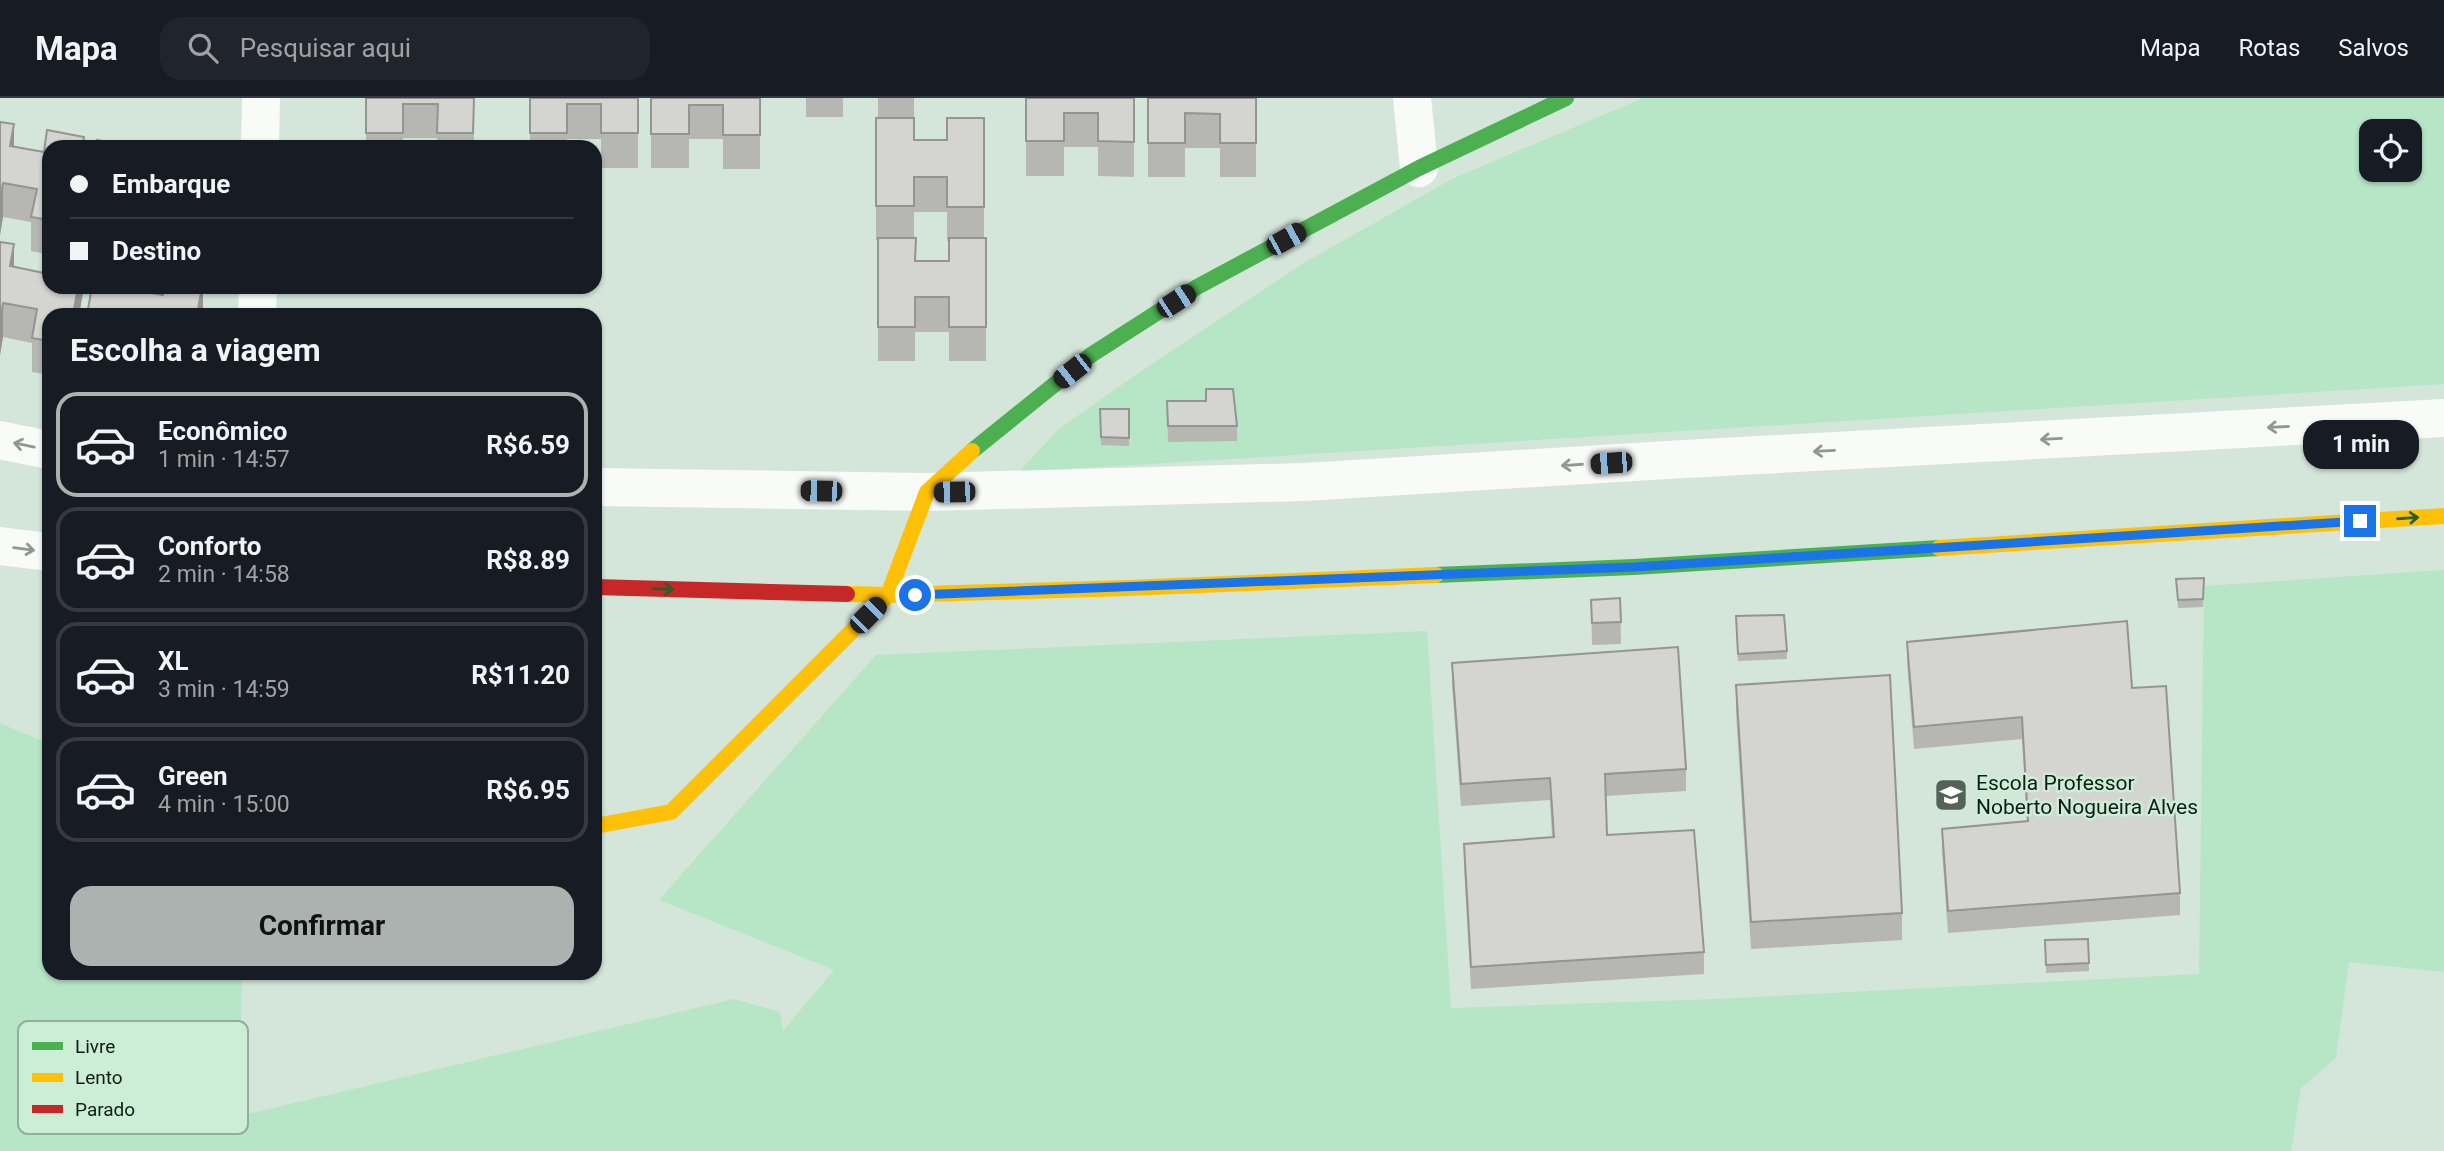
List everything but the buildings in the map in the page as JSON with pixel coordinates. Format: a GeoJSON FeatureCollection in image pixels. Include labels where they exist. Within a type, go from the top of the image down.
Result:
{"type":"FeatureCollection","features":[{"type":"Feature","properties":{"kind":"street"},"geometry":{"type":"LineString","coordinates":[[260,140],[261,98]]}},
{"type":"Feature","properties":{"kind":"street"},"geometry":{"type":"LineString","coordinates":[[1412,98],[1419,168]]}},
{"type":"Feature","properties":{"kind":"street"},"geometry":{"type":"LineString","coordinates":[[602,825],[671,813],[888,596],[927,492],[992,434],[1091,355],[1197,287],[1419,168],[1566,98]]}},
{"type":"Feature","properties":{"kind":"street"},"geometry":{"type":"LineString","coordinates":[[602,486],[927,492],[1304,482],[2444,418]]}},
{"type":"Feature","properties":{"kind":"street"},"geometry":{"type":"LineString","coordinates":[[0,440],[42,449]]}},
{"type":"Feature","properties":{"kind":"street"},"geometry":{"type":"LineString","coordinates":[[602,587],[888,596],[1128,588],[1634,567],[2444,516]]}},
{"type":"Feature","properties":{"kind":"street"},"geometry":{"type":"LineString","coordinates":[[0,546],[42,551]]}},
{"type":"Feature","properties":{"kind":"green space"},"geometry":{"type":"Polygon","coordinates":[[[1643,98],[2444,98],[2444,384],[1019,472],[1060,428],[1304,263],[1452,179],[1643,98]]]}},
{"type":"Feature","properties":{"kind":"green space"},"geometry":{"type":"Polygon","coordinates":[[[2444,570],[2444,972],[2349,962],[2336,1058],[2301,1088],[2291,1151],[0,1151],[0,723],[42,741],[42,980],[242,980],[241,1021],[18,1021],[18,1134],[248,1134],[248,1114],[734,999],[780,1012],[783,1031],[834,970],[659,900],[876,655],[1427,631],[1451,1008],[1717,999],[2199,974],[2204,586],[2444,570]]]}},
{"type":"Feature","properties":{"kind":"traffic: fast"},"geometry":{"type":"LineString","coordinates":[[972,451],[1091,355],[1197,287],[1419,168],[1566,98]]}},
{"type":"Feature","properties":{"kind":"traffic: fast"},"geometry":{"type":"LineString","coordinates":[[1436,575],[1634,567],[1939,548]]}},
{"type":"Feature","properties":{"kind":"traffic: slow"},"geometry":{"type":"LineString","coordinates":[[602,825],[671,812],[888,595],[927,492],[972,451]]}},
{"type":"Feature","properties":{"kind":"traffic: slow"},"geometry":{"type":"LineString","coordinates":[[1939,548],[2444,516]]}},
{"type":"Feature","properties":{"kind":"traffic: slow"},"geometry":{"type":"LineString","coordinates":[[847,594],[1128,588],[1436,575]]}},
{"type":"Feature","properties":{"kind":"traffic: jam"},"geometry":{"type":"LineString","coordinates":[[602,587],[847,594]]}},
{"type":"Feature","properties":{"kind":"place","name":"Escola Professor Noberto Nogueira Alves"},"geometry":{"type":"Point","coordinates":[1951,795]}},
{"type":"Feature","properties":{"kind":"route"},"geometry":{"type":"LineString","coordinates":[[915,595],[1634,567],[2360,521]]}}]}
